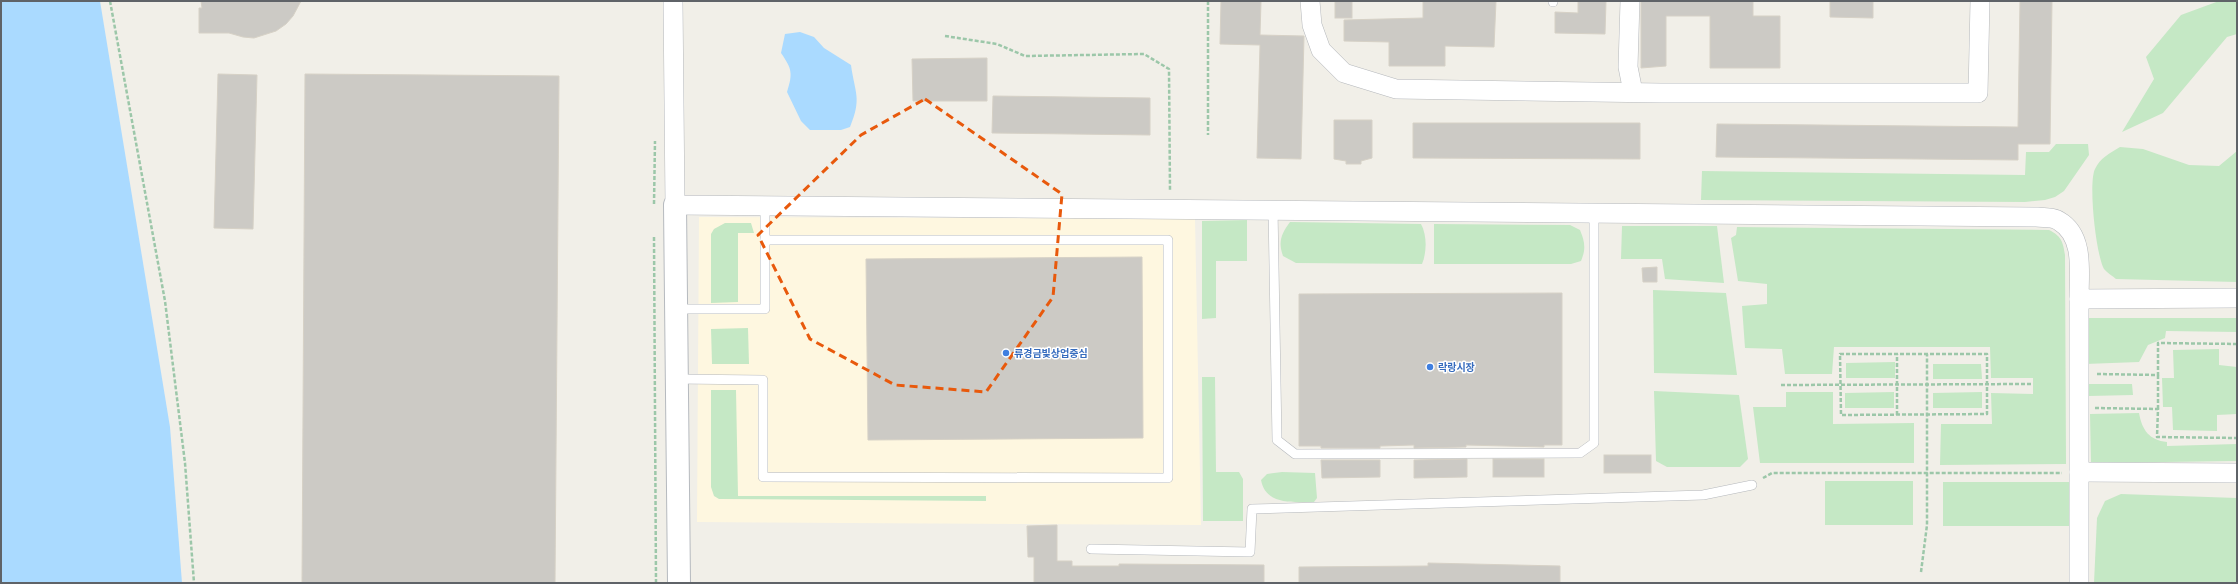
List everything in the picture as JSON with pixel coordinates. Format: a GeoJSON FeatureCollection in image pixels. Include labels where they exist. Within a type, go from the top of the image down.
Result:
{"type":"FeatureCollection","features":[{"type":"Feature","properties":{"kind":"main road"},"geometry":{"type":"LineString","coordinates":[[675,205],[679,583]]}},
{"type":"Feature","properties":{"kind":"street"},"geometry":{"type":"LineString","coordinates":[[673,1],[675,205],[1273,208],[1594,213],[2037,217],[2059,220],[2074,235],[2079,256],[2079,583]]}},
{"type":"Feature","properties":{"kind":"street"},"geometry":{"type":"LineString","coordinates":[[1310,1],[1312,25],[1321,50],[1344,73],[1396,90],[1978,93],[1980,1]]}},
{"type":"Feature","properties":{"kind":"street"},"geometry":{"type":"LineString","coordinates":[[1630,1],[1628,67],[1633,92]]}},
{"type":"Feature","properties":{"kind":"street"},"geometry":{"type":"LineString","coordinates":[[2079,299],[2237,298]]}},
{"type":"Feature","properties":{"kind":"street"},"geometry":{"type":"LineString","coordinates":[[2079,472],[2237,473]]}},
{"type":"Feature","properties":{"kind":"lane"},"geometry":{"type":"LineString","coordinates":[[676,309],[765,309],[765,206]]}},
{"type":"Feature","properties":{"kind":"lane"},"geometry":{"type":"LineString","coordinates":[[1273,208],[1277,440],[1295,454],[1580,453],[1594,444],[1594,213]]}},
{"type":"Feature","properties":{"kind":"lane"},"geometry":{"type":"LineString","coordinates":[[677,379],[763,380],[763,477],[1168,478],[1168,240],[765,240]]}},
{"type":"Feature","properties":{"kind":"lane"},"geometry":{"type":"LineString","coordinates":[[1091,549],[1250,552],[1252,509],[1703,496],[1752,485]]}},
{"type":"Feature","properties":{"kind":"path"},"geometry":{"type":"LineString","coordinates":[[110,1],[165,301],[185,463],[194,583]]}},
{"type":"Feature","properties":{"kind":"path"},"geometry":{"type":"LineString","coordinates":[[1208,1],[1208,136]]}},
{"type":"Feature","properties":{"kind":"path"},"geometry":{"type":"LineString","coordinates":[[945,36],[997,44],[1025,56],[1144,54],[1169,69],[1171,208]]}},
{"type":"Feature","properties":{"kind":"path"},"geometry":{"type":"LineString","coordinates":[[2237,344],[2158,343],[2157,437],[2237,438]]}},
{"type":"Feature","properties":{"kind":"path"},"geometry":{"type":"LineString","coordinates":[[1840,354],[1898,354],[1987,354],[1987,414],[1841,415],[1840,354]]}},
{"type":"Feature","properties":{"kind":"path"},"geometry":{"type":"LineString","coordinates":[[1897,415],[1898,354]]}},
{"type":"Feature","properties":{"kind":"path"},"geometry":{"type":"LineString","coordinates":[[1921,572],[1927,525],[1927,354]]}},
{"type":"Feature","properties":{"kind":"path"},"geometry":{"type":"LineString","coordinates":[[2079,374],[2158,375]]}},
{"type":"Feature","properties":{"kind":"path"},"geometry":{"type":"LineString","coordinates":[[1781,385],[2030,384]]}},
{"type":"Feature","properties":{"kind":"path"},"geometry":{"type":"LineString","coordinates":[[2079,408],[2158,409]]}},
{"type":"Feature","properties":{"kind":"path"},"geometry":{"type":"LineString","coordinates":[[1752,485],[1772,473],[1928,474],[2079,472]]}},
{"type":"Feature","properties":{"kind":"highlighted area"},"geometry":{"type":"Polygon","coordinates":[[[925,99],[1062,194],[1053,297],[986,392],[895,385],[810,339],[758,235],[861,135],[925,99]]]}},
{"type":"Feature","properties":{"kind":"shaded area"},"geometry":{"type":"Polygon","coordinates":[[[699,217],[1195,219],[1201,525],[697,522],[699,217]]]}},
{"type":"Feature","properties":{"kind":"green space"},"geometry":{"type":"Polygon","coordinates":[[[2219,1],[2237,1],[2237,34],[2227,37],[2163,113],[2122,132],[2154,79],[2146,57],[2181,15],[2219,1]]]}},
{"type":"Feature","properties":{"kind":"green space"},"geometry":{"type":"Polygon","coordinates":[[[2056,144],[2088,144],[2089,155],[2064,191],[2055,197],[2045,200],[2025,202],[1701,200],[1702,171],[2025,175],[2026,152],[2049,152],[2056,144]]]}},
{"type":"Feature","properties":{"kind":"green space"},"geometry":{"type":"Polygon","coordinates":[[[2120,147],[2143,149],[2189,165],[2219,166],[2237,151],[2237,282],[2116,279],[2104,269],[2098,249],[2094,219],[2092,189],[2093,177],[2097,165],[2106,156],[2120,147]]]}},
{"type":"Feature","properties":{"kind":"green space"},"geometry":{"type":"Polygon","coordinates":[[[1247,220],[1247,261],[1216,261],[1216,318],[1202,319],[1202,221],[1247,220]]]}},
{"type":"Feature","properties":{"kind":"green space"},"geometry":{"type":"Polygon","coordinates":[[[1290,222],[1421,224],[1425,238],[1424,259],[1422,264],[1296,263],[1283,256],[1281,251],[1281,238],[1284,230],[1290,222]]]}},
{"type":"Feature","properties":{"kind":"green space"},"geometry":{"type":"Polygon","coordinates":[[[725,223],[751,223],[754,233],[738,233],[738,302],[711,303],[711,234],[714,229],[725,223]]]}},
{"type":"Feature","properties":{"kind":"green space"},"geometry":{"type":"Polygon","coordinates":[[[1434,224],[1570,225],[1580,230],[1584,242],[1584,253],[1581,261],[1571,264],[1434,264],[1434,224]]]}},
{"type":"Feature","properties":{"kind":"green space"},"geometry":{"type":"Polygon","coordinates":[[[1622,226],[1717,226],[1724,283],[1665,279],[1662,259],[1621,259],[1622,226]]]}},
{"type":"Feature","properties":{"kind":"green space"},"geometry":{"type":"Polygon","coordinates":[[[1737,227],[2049,230],[2056,234],[2062,243],[2065,255],[2066,464],[1940,465],[1941,424],[1992,424],[1991,393],[2033,394],[2033,378],[1991,378],[1990,347],[1834,347],[1832,374],[1785,374],[1782,349],[1745,348],[1742,306],[1767,304],[1767,284],[1738,281],[1731,238],[1736,235],[1737,227]]]}},
{"type":"Feature","properties":{"kind":"green space"},"geometry":{"type":"Polygon","coordinates":[[[1653,290],[1726,293],[1737,375],[1654,373],[1653,290]]]}},
{"type":"Feature","properties":{"kind":"green space"},"geometry":{"type":"Polygon","coordinates":[[[2085,318],[2237,318],[2237,332],[2166,331],[2165,338],[2148,345],[2139,362],[2085,364],[2085,318]]]}},
{"type":"Feature","properties":{"kind":"green space"},"geometry":{"type":"Polygon","coordinates":[[[748,328],[749,364],[712,364],[711,329],[748,328]]]}},
{"type":"Feature","properties":{"kind":"green space"},"geometry":{"type":"Polygon","coordinates":[[[2219,349],[2219,365],[2237,367],[2237,414],[2217,415],[2217,431],[2173,430],[2172,407],[2163,407],[2162,378],[2174,378],[2173,350],[2219,349]]]}},
{"type":"Feature","properties":{"kind":"green space"},"geometry":{"type":"Polygon","coordinates":[[[1895,362],[1895,378],[1846,378],[1846,363],[1895,362]]]}},
{"type":"Feature","properties":{"kind":"green space"},"geometry":{"type":"Polygon","coordinates":[[[1933,364],[1981,364],[1982,379],[1933,379],[1933,364]]]}},
{"type":"Feature","properties":{"kind":"green space"},"geometry":{"type":"Polygon","coordinates":[[[1202,377],[1215,377],[1216,472],[1239,472],[1243,479],[1243,521],[1203,521],[1202,377]]]}},
{"type":"Feature","properties":{"kind":"green space"},"geometry":{"type":"Polygon","coordinates":[[[2089,384],[2132,384],[2133,395],[2089,396],[2089,384]]]}},
{"type":"Feature","properties":{"kind":"green space"},"geometry":{"type":"Polygon","coordinates":[[[711,390],[736,390],[738,496],[986,496],[986,501],[719,499],[714,496],[711,487],[711,390]]]}},
{"type":"Feature","properties":{"kind":"green space"},"geometry":{"type":"Polygon","coordinates":[[[1654,391],[1739,395],[1748,459],[1740,467],[1667,467],[1656,461],[1654,391]]]}},
{"type":"Feature","properties":{"kind":"green space"},"geometry":{"type":"Polygon","coordinates":[[[1786,392],[1833,392],[1833,424],[1914,423],[1914,463],[1760,463],[1753,407],[1786,407],[1786,392]]]}},
{"type":"Feature","properties":{"kind":"green space"},"geometry":{"type":"Polygon","coordinates":[[[1894,392],[1894,408],[1845,408],[1845,393],[1894,392]]]}},
{"type":"Feature","properties":{"kind":"green space"},"geometry":{"type":"Polygon","coordinates":[[[1982,392],[1982,408],[1933,408],[1933,393],[1982,392]]]}},
{"type":"Feature","properties":{"kind":"green space"},"geometry":{"type":"Polygon","coordinates":[[[2139,413],[2144,429],[2147,433],[2155,439],[2167,442],[2167,446],[2237,444],[2237,461],[2091,463],[2090,414],[2139,413]]]}},
{"type":"Feature","properties":{"kind":"green space"},"geometry":{"type":"Polygon","coordinates":[[[1282,472],[1315,473],[1317,498],[1314,502],[1282,501],[1269,494],[1264,488],[1261,480],[1267,474],[1282,472]]]}},
{"type":"Feature","properties":{"kind":"green space"},"geometry":{"type":"Polygon","coordinates":[[[1825,481],[1913,481],[1913,525],[1825,525],[1825,481]]]}},
{"type":"Feature","properties":{"kind":"green space"},"geometry":{"type":"Polygon","coordinates":[[[1943,482],[2070,482],[2070,526],[1943,526],[1943,482]]]}},
{"type":"Feature","properties":{"kind":"green space"},"geometry":{"type":"Polygon","coordinates":[[[2121,494],[2237,498],[2237,583],[2094,583],[2097,518],[2105,501],[2121,494]]]}},
{"type":"Feature","properties":{"kind":"water"},"geometry":{"type":"Polygon","coordinates":[[[1,1],[100,1],[170,427],[182,583],[1,583],[1,1]]]}},
{"type":"Feature","properties":{"kind":"water"},"geometry":{"type":"Polygon","coordinates":[[[800,32],[814,37],[824,48],[851,65],[857,102],[850,127],[841,130],[810,130],[801,121],[787,92],[791,76],[789,67],[781,53],[785,34],[800,32]]]}},
{"type":"Feature","properties":{"kind":"building"},"geometry":{"type":"Polygon","coordinates":[[[201,1],[301,1],[293,16],[286,24],[276,31],[254,38],[229,33],[199,33],[199,8],[202,8],[201,1]]]}},
{"type":"Feature","properties":{"kind":"building"},"geometry":{"type":"Polygon","coordinates":[[[1221,1],[1261,1],[1260,35],[1304,36],[1301,159],[1257,158],[1260,45],[1220,44],[1221,1]]]}},
{"type":"Feature","properties":{"kind":"building"},"geometry":{"type":"Polygon","coordinates":[[[1335,1],[1352,1],[1352,18],[1335,18],[1335,1]]]}},
{"type":"Feature","properties":{"kind":"building"},"geometry":{"type":"Polygon","coordinates":[[[1423,1],[1496,1],[1494,47],[1445,46],[1445,66],[1389,66],[1389,42],[1344,41],[1344,20],[1423,18],[1423,1]]]}},
{"type":"Feature","properties":{"kind":"building"},"geometry":{"type":"Polygon","coordinates":[[[1578,1],[1606,1],[1605,34],[1555,33],[1555,12],[1578,13],[1578,1]]]}},
{"type":"Feature","properties":{"kind":"building"},"geometry":{"type":"Polygon","coordinates":[[[1641,1],[1753,1],[1753,16],[1780,16],[1780,68],[1710,68],[1710,16],[1666,16],[1666,66],[1641,68],[1641,1]]]}},
{"type":"Feature","properties":{"kind":"building"},"geometry":{"type":"Polygon","coordinates":[[[1830,1],[1873,1],[1873,18],[1830,17],[1830,1]]]}},
{"type":"Feature","properties":{"kind":"building"},"geometry":{"type":"Polygon","coordinates":[[[2020,1],[2052,1],[2050,144],[2018,144],[2018,160],[1716,157],[1717,124],[2018,127],[2020,1]]]}},
{"type":"Feature","properties":{"kind":"building"},"geometry":{"type":"Polygon","coordinates":[[[987,58],[987,101],[913,101],[912,59],[987,58]]]}},
{"type":"Feature","properties":{"kind":"building"},"geometry":{"type":"Polygon","coordinates":[[[218,74],[257,75],[253,229],[214,228],[218,74]]]}},
{"type":"Feature","properties":{"kind":"building"},"geometry":{"type":"Polygon","coordinates":[[[305,74],[559,76],[555,583],[302,583],[305,74]]]}},
{"type":"Feature","properties":{"kind":"building"},"geometry":{"type":"Polygon","coordinates":[[[993,96],[1150,98],[1150,135],[992,133],[993,96]]]}},
{"type":"Feature","properties":{"kind":"building"},"geometry":{"type":"Polygon","coordinates":[[[1334,120],[1372,120],[1372,158],[1361,161],[1361,164],[1346,164],[1346,161],[1334,159],[1334,120]]]}},
{"type":"Feature","properties":{"kind":"building"},"geometry":{"type":"Polygon","coordinates":[[[1413,123],[1640,123],[1640,159],[1413,158],[1413,123]]]}},
{"type":"Feature","properties":{"kind":"building"},"geometry":{"type":"Polygon","coordinates":[[[1142,257],[1143,438],[868,440],[866,259],[1142,257]]]}},
{"type":"Feature","properties":{"kind":"building"},"geometry":{"type":"Polygon","coordinates":[[[1657,267],[1657,282],[1643,282],[1642,268],[1657,267]]]}},
{"type":"Feature","properties":{"kind":"building","name":"락랑시장"},"geometry":{"type":"Polygon","coordinates":[[[1562,293],[1562,445],[1544,445],[1544,447],[1466,445],[1466,447],[1414,448],[1414,445],[1380,446],[1380,448],[1321,448],[1321,446],[1299,446],[1299,294],[1562,293]]]}},
{"type":"Feature","properties":{"kind":"building"},"geometry":{"type":"Polygon","coordinates":[[[1604,455],[1651,455],[1651,473],[1604,473],[1604,455]]]}},
{"type":"Feature","properties":{"kind":"building"},"geometry":{"type":"Polygon","coordinates":[[[1467,459],[1467,477],[1414,478],[1414,460],[1467,459]]]}},
{"type":"Feature","properties":{"kind":"building"},"geometry":{"type":"Polygon","coordinates":[[[1493,459],[1544,459],[1544,477],[1493,477],[1493,459]]]}},
{"type":"Feature","properties":{"kind":"building"},"geometry":{"type":"Polygon","coordinates":[[[1321,460],[1380,460],[1380,477],[1322,478],[1321,460]]]}},
{"type":"Feature","properties":{"kind":"building"},"geometry":{"type":"Polygon","coordinates":[[[1057,525],[1057,561],[1072,561],[1072,566],[1119,566],[1119,564],[1264,565],[1264,583],[1034,583],[1034,557],[1028,557],[1027,526],[1057,525]]]}},
{"type":"Feature","properties":{"kind":"building"},"geometry":{"type":"Polygon","coordinates":[[[1428,563],[1560,566],[1560,583],[1299,583],[1299,567],[1428,566],[1428,563]]]}},
{"type":"Feature","properties":{"kind":"place","name":"류경금빛상업중심"},"geometry":{"type":"Point","coordinates":[1006,353]}},
{"type":"Feature","properties":{"kind":"place","name":"락랑시장"},"geometry":{"type":"Point","coordinates":[1430,367]}}]}
